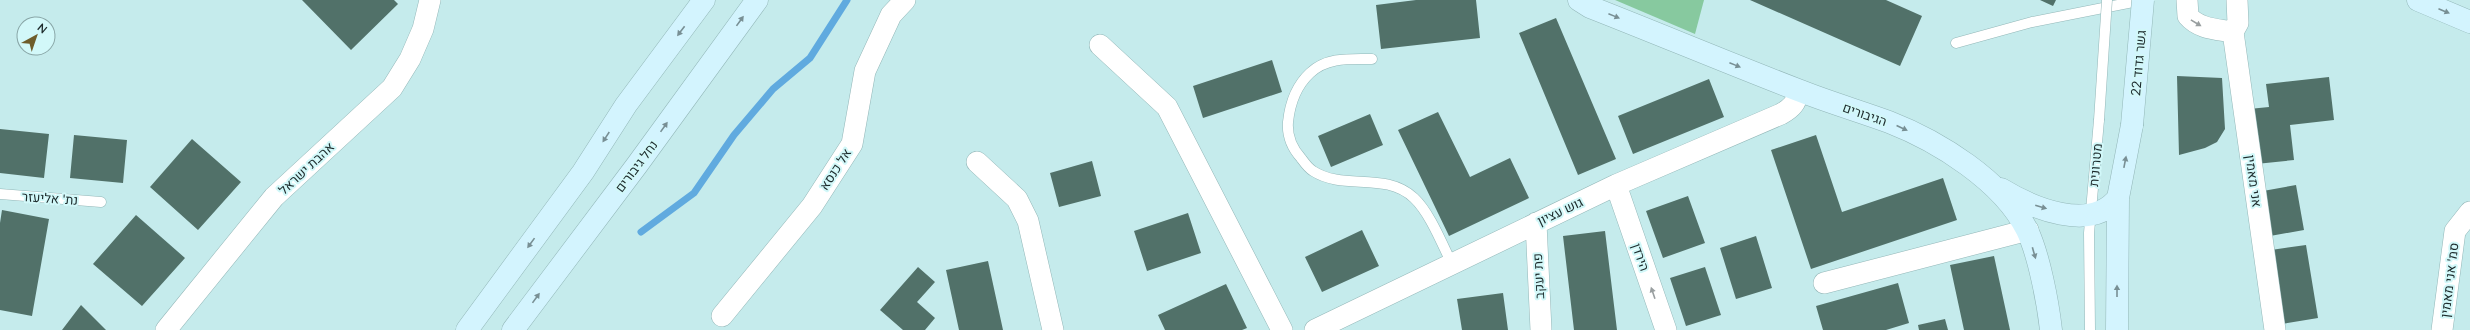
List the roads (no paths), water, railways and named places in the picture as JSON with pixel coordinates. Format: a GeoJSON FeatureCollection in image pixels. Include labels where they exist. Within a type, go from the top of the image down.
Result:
{"type":"FeatureCollection","features":[{"type":"Feature","properties":{"kind":"street","name":"אהבת ישראל"},"geometry":{"type":"LineString","coordinates":[[166,330],[274,197],[392,88],[410,60],[423,29],[430,0]]}},
{"type":"Feature","properties":{"kind":"street"},"geometry":{"type":"LineString","coordinates":[[467,330],[578,179],[626,106],[704,0]]}},
{"type":"Feature","properties":{"kind":"street","name":"נחל גיבורים"},"geometry":{"type":"LineString","coordinates":[[513,330],[637,165],[757,0]]}},
{"type":"Feature","properties":{"kind":"street","name":"אל כנסא"},"geometry":{"type":"LineString","coordinates":[[722,316],[812,206],[852,144],[865,71],[891,15],[905,0]]}},
{"type":"Feature","properties":{"kind":"street","name":"הגיבורים"},"geometry":{"type":"LineString","coordinates":[[1579,0],[1597,10],[1799,91],[1890,123],[1928,140],[1993,185],[2028,230],[2043,284],[2051,330]]}},
{"type":"Feature","properties":{"kind":"street","name":"גשר גדוד 22"},"geometry":{"type":"LineString","coordinates":[[2118,198],[2132,125],[2143,0]]}},
{"type":"Feature","properties":{"kind":"street"},"geometry":{"type":"LineString","coordinates":[[2187,0],[2188,16],[2198,26],[2233,32],[2238,22],[2237,0]]}},
{"type":"Feature","properties":{"kind":"street"},"geometry":{"type":"LineString","coordinates":[[2418,0],[2470,22]]}},
{"type":"Feature","properties":{"kind":"street","name":"אני מאמין"},"geometry":{"type":"LineString","coordinates":[[2233,32],[2275,330]]}},
{"type":"Feature","properties":{"kind":"street"},"geometry":{"type":"LineString","coordinates":[[1100,45],[1167,107],[1282,330]]}},
{"type":"Feature","properties":{"kind":"street","name":"גוש עציון"},"geometry":{"type":"LineString","coordinates":[[1315,330],[1616,185],[1790,110],[1797,102],[1799,91]]}},
{"type":"Feature","properties":{"kind":"street"},"geometry":{"type":"LineString","coordinates":[[977,162],[1017,199],[1028,221],[1053,330]]}},
{"type":"Feature","properties":{"kind":"street","name":"הירדן"},"geometry":{"type":"LineString","coordinates":[[1616,185],[1666,330]]}},
{"type":"Feature","properties":{"kind":"street"},"geometry":{"type":"LineString","coordinates":[[1993,185],[2038,207],[2067,214],[2090,216],[2106,210],[2118,198]]}},
{"type":"Feature","properties":{"kind":"street"},"geometry":{"type":"LineString","coordinates":[[2117,330],[2118,198]]}},
{"type":"Feature","properties":{"kind":"street","name":"סמ' אני מאמין"},"geometry":{"type":"LineString","coordinates":[[2442,330],[2455,231],[2470,212]]}},
{"type":"Feature","properties":{"kind":"street","name":"פת יעקב"},"geometry":{"type":"LineString","coordinates":[[1536,223],[1541,330]]}},
{"type":"Feature","properties":{"kind":"street"},"geometry":{"type":"LineString","coordinates":[[1824,283],[2028,230]]}},
{"type":"Feature","properties":{"kind":"lane","name":"מטרונית"},"geometry":{"type":"LineString","coordinates":[[2090,330],[2090,216],[2099,120],[2106,0]]}},
{"type":"Feature","properties":{"kind":"lane"},"geometry":{"type":"LineString","coordinates":[[1956,43],[2032,22],[2143,0]]}},
{"type":"Feature","properties":{"kind":"lane"},"geometry":{"type":"LineString","coordinates":[[1372,59],[1343,58],[1320,64],[1300,83],[1289,110],[1287,132],[1295,151],[1313,171],[1333,178],[1392,184],[1414,198],[1437,232],[1452,264]]}},
{"type":"Feature","properties":{"kind":"lane","name":"נת' אליעזר"},"geometry":{"type":"LineString","coordinates":[[0,194],[101,202]]}},
{"type":"Feature","properties":{"kind":"waterway"},"geometry":{"type":"LineString","coordinates":[[641,232],[694,193],[734,135],[773,89],[810,58],[847,0]]}}]}
